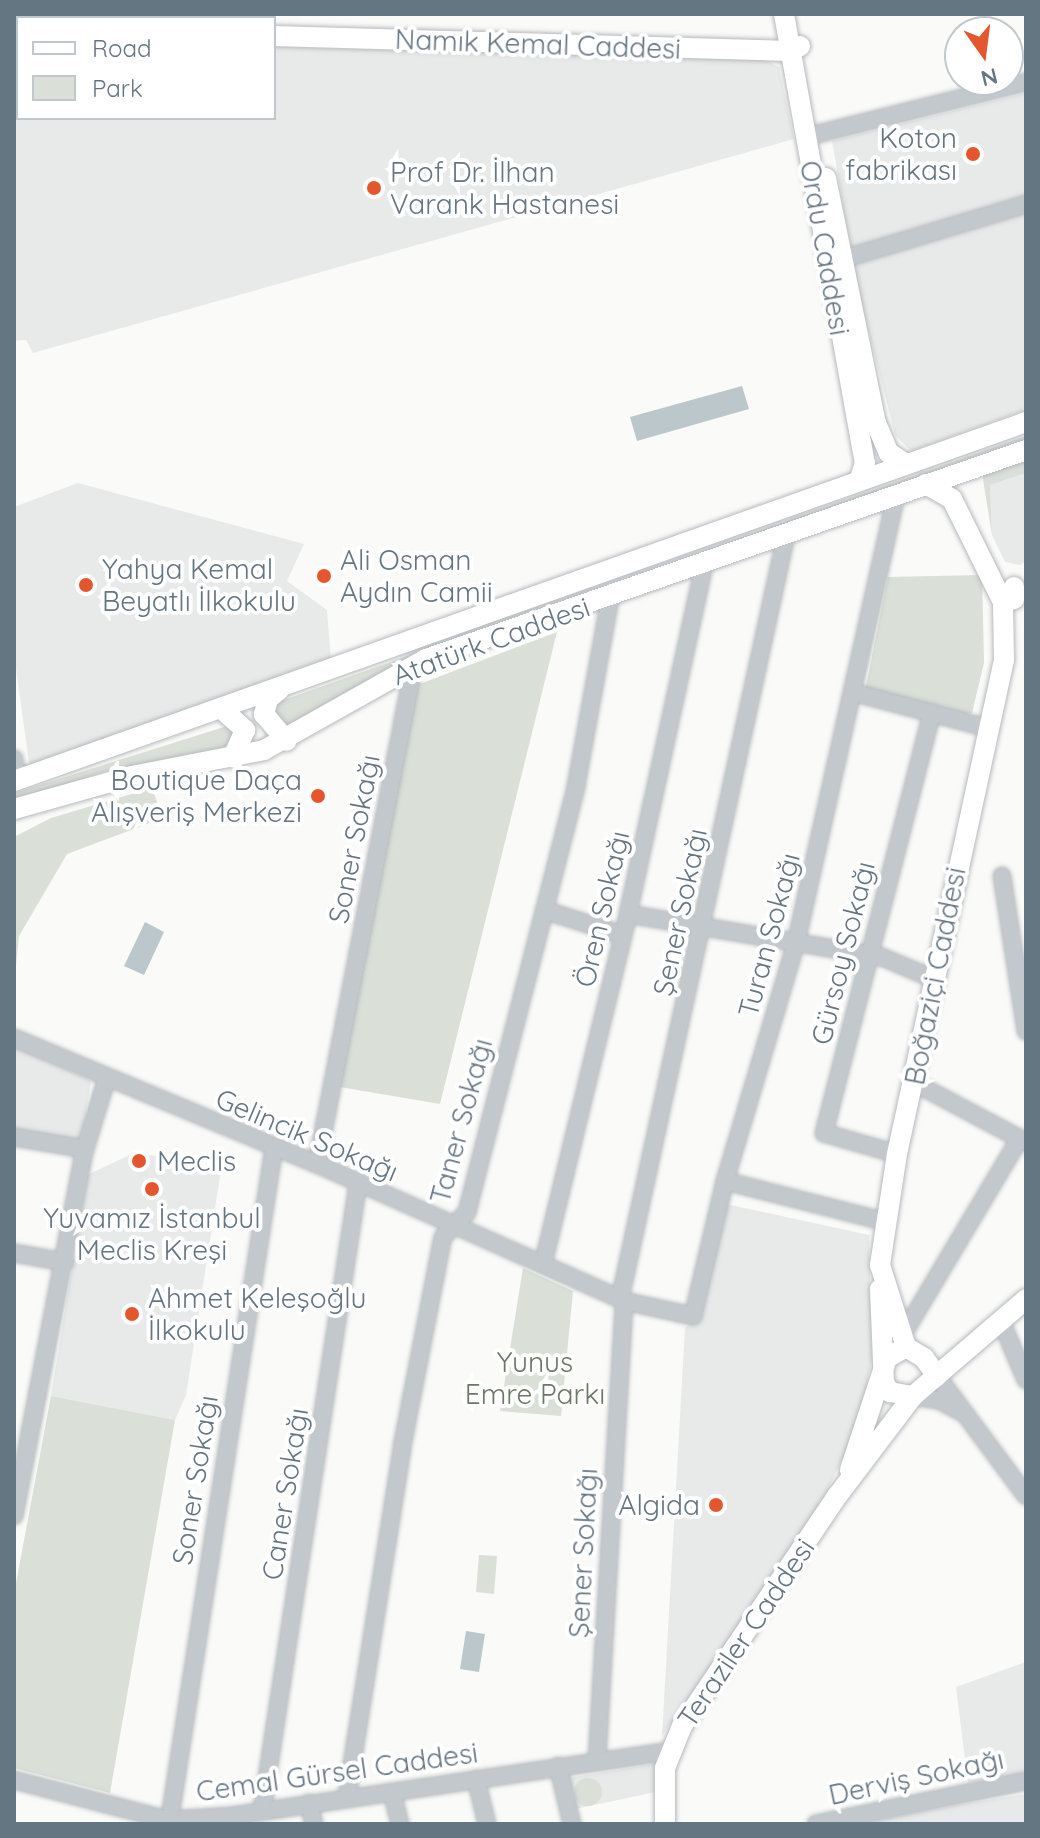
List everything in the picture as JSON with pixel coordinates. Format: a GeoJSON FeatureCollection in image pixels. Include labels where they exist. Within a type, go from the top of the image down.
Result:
{"type":"FeatureCollection","features":[{"type":"Feature","properties":{"kind":"main road","name":"Ordu Caddesi"},"geometry":{"type":"LineString","coordinates":[[787,14],[811,135],[865,463],[859,481]]}},
{"type":"Feature","properties":{"kind":"main road","name":"Namık Kemal Caddesi"},"geometry":{"type":"LineString","coordinates":[[276,36],[795,48]]}},
{"type":"Feature","properties":{"kind":"main road","name":"Ordu Caddesi"},"geometry":{"type":"LineString","coordinates":[[811,135],[843,259],[876,423],[889,453],[906,464]]}},
{"type":"Feature","properties":{"kind":"main road","name":"Atatürk Caddesi"},"geometry":{"type":"LineString","coordinates":[[15,773],[223,710],[1026,422]]}},
{"type":"Feature","properties":{"kind":"main road","name":"Atatürk Caddesi"},"geometry":{"type":"LineString","coordinates":[[18,810],[132,776],[233,757],[287,741],[414,664],[1026,450]]}},
{"type":"Feature","properties":{"kind":"main road"},"geometry":{"type":"LineString","coordinates":[[926,484],[952,499],[1014,590]]}},
{"type":"Feature","properties":{"kind":"main road","name":"Boğaziçi Caddesi"},"geometry":{"type":"LineString","coordinates":[[904,1342],[880,1265],[897,1154],[991,729],[1014,590]]}},
{"type":"Feature","properties":{"kind":"main road"},"geometry":{"type":"LineString","coordinates":[[279,690],[268,699],[264,714],[287,741]]}},
{"type":"Feature","properties":{"kind":"main road"},"geometry":{"type":"LineString","coordinates":[[223,710],[245,730],[233,757]]}},
{"type":"Feature","properties":{"kind":"main road"},"geometry":{"type":"LineString","coordinates":[[880,1265],[882,1372],[890,1392],[913,1396]]}},
{"type":"Feature","properties":{"kind":"main road","name":"Teraziler Caddesi"},"geometry":{"type":"LineString","coordinates":[[665,1824],[665,1768],[682,1726],[838,1495],[913,1396],[1026,1299]]}},
{"type":"Feature","properties":{"kind":"main road"},"geometry":{"type":"LineString","coordinates":[[882,1372],[887,1358],[904,1342],[924,1358],[937,1376]]}},
{"type":"Feature","properties":{"kind":"main road","name":"Teraziler Caddesi"},"geometry":{"type":"LineString","coordinates":[[838,1495],[863,1439],[882,1372]]}},
{"type":"Feature","properties":{"kind":"street"},"geometry":{"type":"LineString","coordinates":[[811,135],[1026,82]]}},
{"type":"Feature","properties":{"kind":"street"},"geometry":{"type":"LineString","coordinates":[[843,259],[1026,204]]}},
{"type":"Feature","properties":{"kind":"street","name":"Turan Sokağı"},"geometry":{"type":"LineString","coordinates":[[622,1300],[693,1316],[725,1181],[796,943],[856,693],[896,495]]}},
{"type":"Feature","properties":{"kind":"street","name":"Şener Sokağı"},"geometry":{"type":"LineString","coordinates":[[597,1760],[622,1300],[786,536]]}},
{"type":"Feature","properties":{"kind":"street","name":"Ören Sokağı"},"geometry":{"type":"LineString","coordinates":[[543,1264],[628,914],[704,565]]}},
{"type":"Feature","properties":{"kind":"street","name":"Taner Sokağı"},"geometry":{"type":"LineString","coordinates":[[347,1796],[407,1417],[443,1237],[458,1227],[467,1212],[576,786],[610,598]]}},
{"type":"Feature","properties":{"kind":"street","name":"Soner Sokağı"},"geometry":{"type":"LineString","coordinates":[[317,1164],[414,664]]}},
{"type":"Feature","properties":{"kind":"street"},"geometry":{"type":"LineString","coordinates":[[856,693],[991,729]]}},
{"type":"Feature","properties":{"kind":"street","name":"Gürsoy Sokağı"},"geometry":{"type":"LineString","coordinates":[[897,1154],[824,1133],[932,713]]}},
{"type":"Feature","properties":{"kind":"street"},"geometry":{"type":"LineString","coordinates":[[1002,876],[1026,1031]]}},
{"type":"Feature","properties":{"kind":"street"},"geometry":{"type":"LineString","coordinates":[[544,910],[623,935]]}},
{"type":"Feature","properties":{"kind":"street"},"geometry":{"type":"LineString","coordinates":[[628,914],[870,955],[934,979]]}},
{"type":"Feature","properties":{"kind":"street","name":"Gelincik Sokağı"},"geometry":{"type":"LineString","coordinates":[[14,1038],[317,1164],[622,1300]]}},
{"type":"Feature","properties":{"kind":"street"},"geometry":{"type":"LineString","coordinates":[[14,1516],[21,1441],[65,1262],[85,1149],[107,1078]]}},
{"type":"Feature","properties":{"kind":"street"},"geometry":{"type":"LineString","coordinates":[[904,1342],[1023,1140],[915,1083]]}},
{"type":"Feature","properties":{"kind":"street"},"geometry":{"type":"LineString","coordinates":[[14,1137],[85,1149]]}},
{"type":"Feature","properties":{"kind":"street","name":"Soner Sokağı"},"geometry":{"type":"LineString","coordinates":[[168,1822],[274,1147]]}},
{"type":"Feature","properties":{"kind":"street"},"geometry":{"type":"LineString","coordinates":[[725,1181],[887,1222]]}},
{"type":"Feature","properties":{"kind":"street","name":"Caner Sokağı"},"geometry":{"type":"LineString","coordinates":[[262,1811],[358,1184]]}},
{"type":"Feature","properties":{"kind":"street"},"geometry":{"type":"LineString","coordinates":[[14,1253],[65,1262]]}},
{"type":"Feature","properties":{"kind":"street"},"geometry":{"type":"LineString","coordinates":[[1001,1321],[1026,1380]]}},
{"type":"Feature","properties":{"kind":"street"},"geometry":{"type":"LineString","coordinates":[[937,1376],[1026,1496]]}},
{"type":"Feature","properties":{"kind":"street"},"geometry":{"type":"LineString","coordinates":[[913,1396],[939,1400],[970,1417]]}},
{"type":"Feature","properties":{"kind":"street","name":"Cemal Gürsel Caddesi"},"geometry":{"type":"LineString","coordinates":[[14,1780],[168,1822],[232,1820],[262,1811],[347,1796],[671,1751]]}},
{"type":"Feature","properties":{"kind":"street"},"geometry":{"type":"LineString","coordinates":[[558,1766],[572,1824]]}},
{"type":"Feature","properties":{"kind":"street"},"geometry":{"type":"LineString","coordinates":[[476,1779],[487,1824]]}},
{"type":"Feature","properties":{"kind":"street","name":"Derviş Sokağı"},"geometry":{"type":"LineString","coordinates":[[816,1824],[1026,1781]]}},
{"type":"Feature","properties":{"kind":"street"},"geometry":{"type":"LineString","coordinates":[[392,1792],[400,1824]]}},
{"type":"Feature","properties":{"kind":"street"},"geometry":{"type":"LineString","coordinates":[[309,1803],[314,1824]]}},
{"type":"Feature","properties":{"kind":"shaded area"},"geometry":{"type":"Polygon","coordinates":[[[14,42],[16,120],[276,120],[276,47],[765,59],[779,67],[794,139],[33,353],[26,340],[14,341],[14,42]]]}},
{"type":"Feature","properties":{"kind":"shaded area"},"geometry":{"type":"Polygon","coordinates":[[[1024,93],[1026,410],[911,451],[895,435],[858,289],[832,141],[1024,96],[1024,93]]]}},
{"type":"Feature","properties":{"kind":"shaded area"},"geometry":{"type":"Polygon","coordinates":[[[742,386],[749,409],[637,441],[630,417],[742,386]]]}},
{"type":"Feature","properties":{"kind":"shaded area"},"geometry":{"type":"Polygon","coordinates":[[[1026,473],[1026,561],[1020,565],[1005,562],[992,535],[990,485],[1026,473]]]}},
{"type":"Feature","properties":{"kind":"shaded area"},"geometry":{"type":"Polygon","coordinates":[[[78,483],[304,544],[287,581],[327,610],[331,660],[30,770],[14,654],[14,507],[78,483]]]}},
{"type":"Feature","properties":{"kind":"shaded area"},"geometry":{"type":"Polygon","coordinates":[[[145,922],[164,932],[144,975],[124,966],[145,922]]]}},
{"type":"Feature","properties":{"kind":"shaded area"},"geometry":{"type":"Polygon","coordinates":[[[16,1047],[91,1081],[81,1142],[14,1132],[16,1047]]]}},
{"type":"Feature","properties":{"kind":"shaded area","name":"Ahmet Keleşoğlu İlkokulu"},"geometry":{"type":"Polygon","coordinates":[[[136,1152],[221,1170],[186,1395],[175,1420],[51,1396],[87,1175],[136,1152]]]}},
{"type":"Feature","properties":{"kind":"shaded area"},"geometry":{"type":"Polygon","coordinates":[[[726,1204],[869,1235],[872,1359],[857,1427],[819,1509],[662,1736],[685,1328],[696,1317],[726,1204]]]}},
{"type":"Feature","properties":{"kind":"shaded area"},"geometry":{"type":"Polygon","coordinates":[[[466,1631],[485,1634],[479,1672],[460,1669],[466,1631]]]}},
{"type":"Feature","properties":{"kind":"shaded area"},"geometry":{"type":"Polygon","coordinates":[[[1026,1662],[1026,1773],[968,1783],[956,1687],[1026,1662]]]}},
{"type":"Feature","properties":{"kind":"shaded area"},"geometry":{"type":"Polygon","coordinates":[[[654,1764],[656,1792],[575,1809],[569,1778],[654,1764]]]}},
{"type":"Feature","properties":{"kind":"shaded area"},"geometry":{"type":"Polygon","coordinates":[[[1026,1794],[1026,1824],[860,1824],[963,1804],[1026,1794]]]}},
{"type":"Feature","properties":{"kind":"green space"},"geometry":{"type":"Polygon","coordinates":[[[1026,436],[1026,443],[494,631],[291,727],[282,726],[274,715],[278,702],[1026,436]]]}},
{"type":"Feature","properties":{"kind":"green space"},"geometry":{"type":"Polygon","coordinates":[[[1026,459],[1026,473],[990,485],[992,535],[982,473],[1026,459]]]}},
{"type":"Feature","properties":{"kind":"green space"},"geometry":{"type":"Polygon","coordinates":[[[982,575],[984,663],[972,713],[959,715],[865,691],[888,577],[982,575]]]}},
{"type":"Feature","properties":{"kind":"green space"},"geometry":{"type":"Polygon","coordinates":[[[557,632],[440,1104],[340,1087],[417,685],[557,632]]]}},
{"type":"Feature","properties":{"kind":"green space"},"geometry":{"type":"Polygon","coordinates":[[[224,727],[235,729],[231,746],[106,771],[14,801],[14,793],[224,727]]]}},
{"type":"Feature","properties":{"kind":"green space"},"geometry":{"type":"Polygon","coordinates":[[[152,788],[163,818],[67,854],[19,936],[14,985],[14,837],[51,818],[152,788]]]}},
{"type":"Feature","properties":{"kind":"green space","name":"Yunus Emre Parkı"},"geometry":{"type":"Polygon","coordinates":[[[523,1268],[573,1291],[561,1416],[500,1411],[523,1268]]]}},
{"type":"Feature","properties":{"kind":"green space"},"geometry":{"type":"Polygon","coordinates":[[[51,1396],[175,1420],[110,1793],[14,1768],[14,1594],[51,1396]]]}},
{"type":"Feature","properties":{"kind":"green space"},"geometry":{"type":"Polygon","coordinates":[[[479,1555],[497,1556],[494,1594],[476,1592],[479,1555]]]}},
{"type":"Feature","properties":{"kind":"green space"},"geometry":{"type":"Polygon","coordinates":[[[588,1778],[598,1782],[602,1792],[598,1802],[588,1806],[578,1802],[574,1792],[578,1782],[588,1778]]]}},
{"type":"Feature","properties":{"kind":"place","name":"Koton fabrikası"},"geometry":{"type":"Point","coordinates":[973,154]}},
{"type":"Feature","properties":{"kind":"place","name":"Prof Dr. İlhan Varank Hastanesi"},"geometry":{"type":"Point","coordinates":[374,188]}},
{"type":"Feature","properties":{"kind":"place","name":"Ali Osman Aydın Camii"},"geometry":{"type":"Point","coordinates":[324,576]}},
{"type":"Feature","properties":{"kind":"place","name":"Yahya Kemal Beyatlı İlkokulu"},"geometry":{"type":"Point","coordinates":[86,585]}},
{"type":"Feature","properties":{"kind":"place","name":"Boutique Daça Alışveriş Merkezi"},"geometry":{"type":"Point","coordinates":[318,796]}},
{"type":"Feature","properties":{"kind":"place","name":"Meclis"},"geometry":{"type":"Point","coordinates":[139,1161]}},
{"type":"Feature","properties":{"kind":"place","name":"Yuvamız İstanbul Meclis Kreşi"},"geometry":{"type":"Point","coordinates":[152,1189]}},
{"type":"Feature","properties":{"kind":"place","name":"Ahmet Keleşoğlu İlkokulu"},"geometry":{"type":"Point","coordinates":[132,1314]}},
{"type":"Feature","properties":{"kind":"place","name":"Algida"},"geometry":{"type":"Point","coordinates":[716,1505]}}]}
